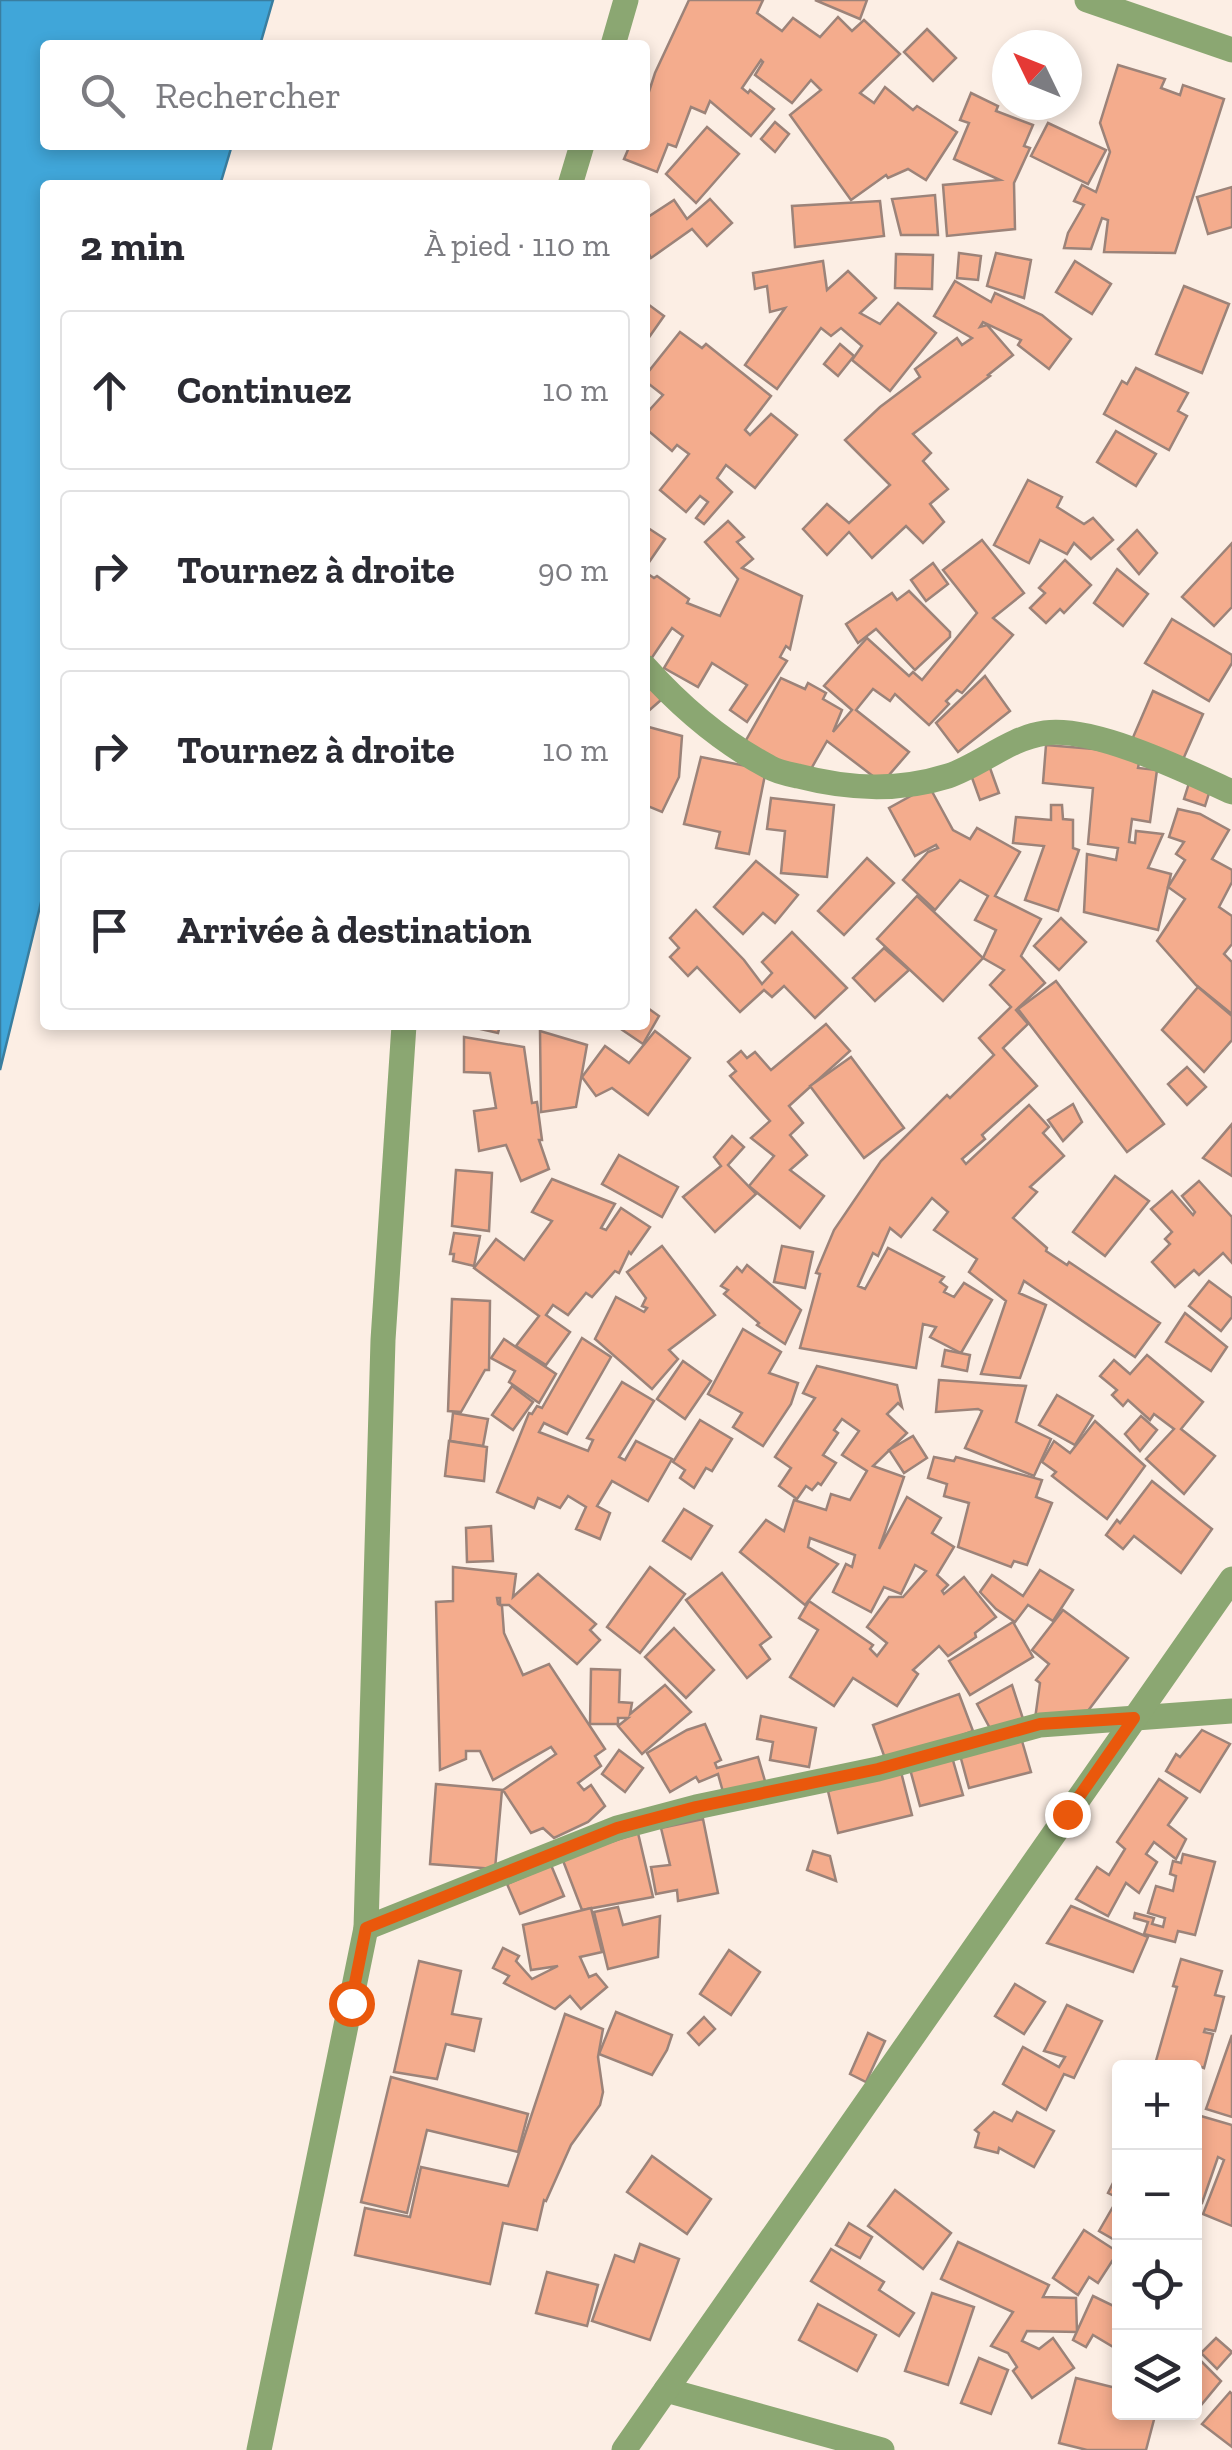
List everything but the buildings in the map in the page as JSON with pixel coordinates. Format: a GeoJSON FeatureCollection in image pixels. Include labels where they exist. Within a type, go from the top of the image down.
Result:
{"type":"FeatureCollection","features":[{"type":"Feature","properties":{"kind":"street"},"geometry":{"type":"LineString","coordinates":[[614,40],[626,0]]}},
{"type":"Feature","properties":{"kind":"street"},"geometry":{"type":"LineString","coordinates":[[1087,0],[1232,50]]}},
{"type":"Feature","properties":{"kind":"street"},"geometry":{"type":"LineString","coordinates":[[572,180],[580,150]]}},
{"type":"Feature","properties":{"kind":"street"},"geometry":{"type":"LineString","coordinates":[[650,673],[709,728],[772,770],[838,787],[890,788],[949,776],[1008,745],[1046,733],[1103,739],[1232,792]]}},
{"type":"Feature","properties":{"kind":"street"},"geometry":{"type":"LineString","coordinates":[[259,2450],[366,1928],[383,1340],[404,1030]]}},
{"type":"Feature","properties":{"kind":"street"},"geometry":{"type":"LineString","coordinates":[[624,2450],[1232,1579]]}},
{"type":"Feature","properties":{"kind":"street"},"geometry":{"type":"LineString","coordinates":[[366,1928],[617,1828],[696,1807],[878,1769],[1040,1724],[1232,1711]]}},
{"type":"Feature","properties":{"kind":"street"},"geometry":{"type":"LineString","coordinates":[[666,2390],[882,2450]]}},
{"type":"Feature","properties":{"kind":"water"},"geometry":{"type":"Polygon","coordinates":[[[0,0],[273,0],[261,40],[40,40],[40,150],[230,150],[222,180],[40,180],[40,906],[0,1070],[0,0]]]}},
{"type":"Feature","properties":{"kind":"route"},"geometry":{"type":"LineString","coordinates":[[351,2003],[366,1928],[617,1828],[696,1807],[878,1769],[1040,1724],[1134,1718],[1067,1814]]}}]}
